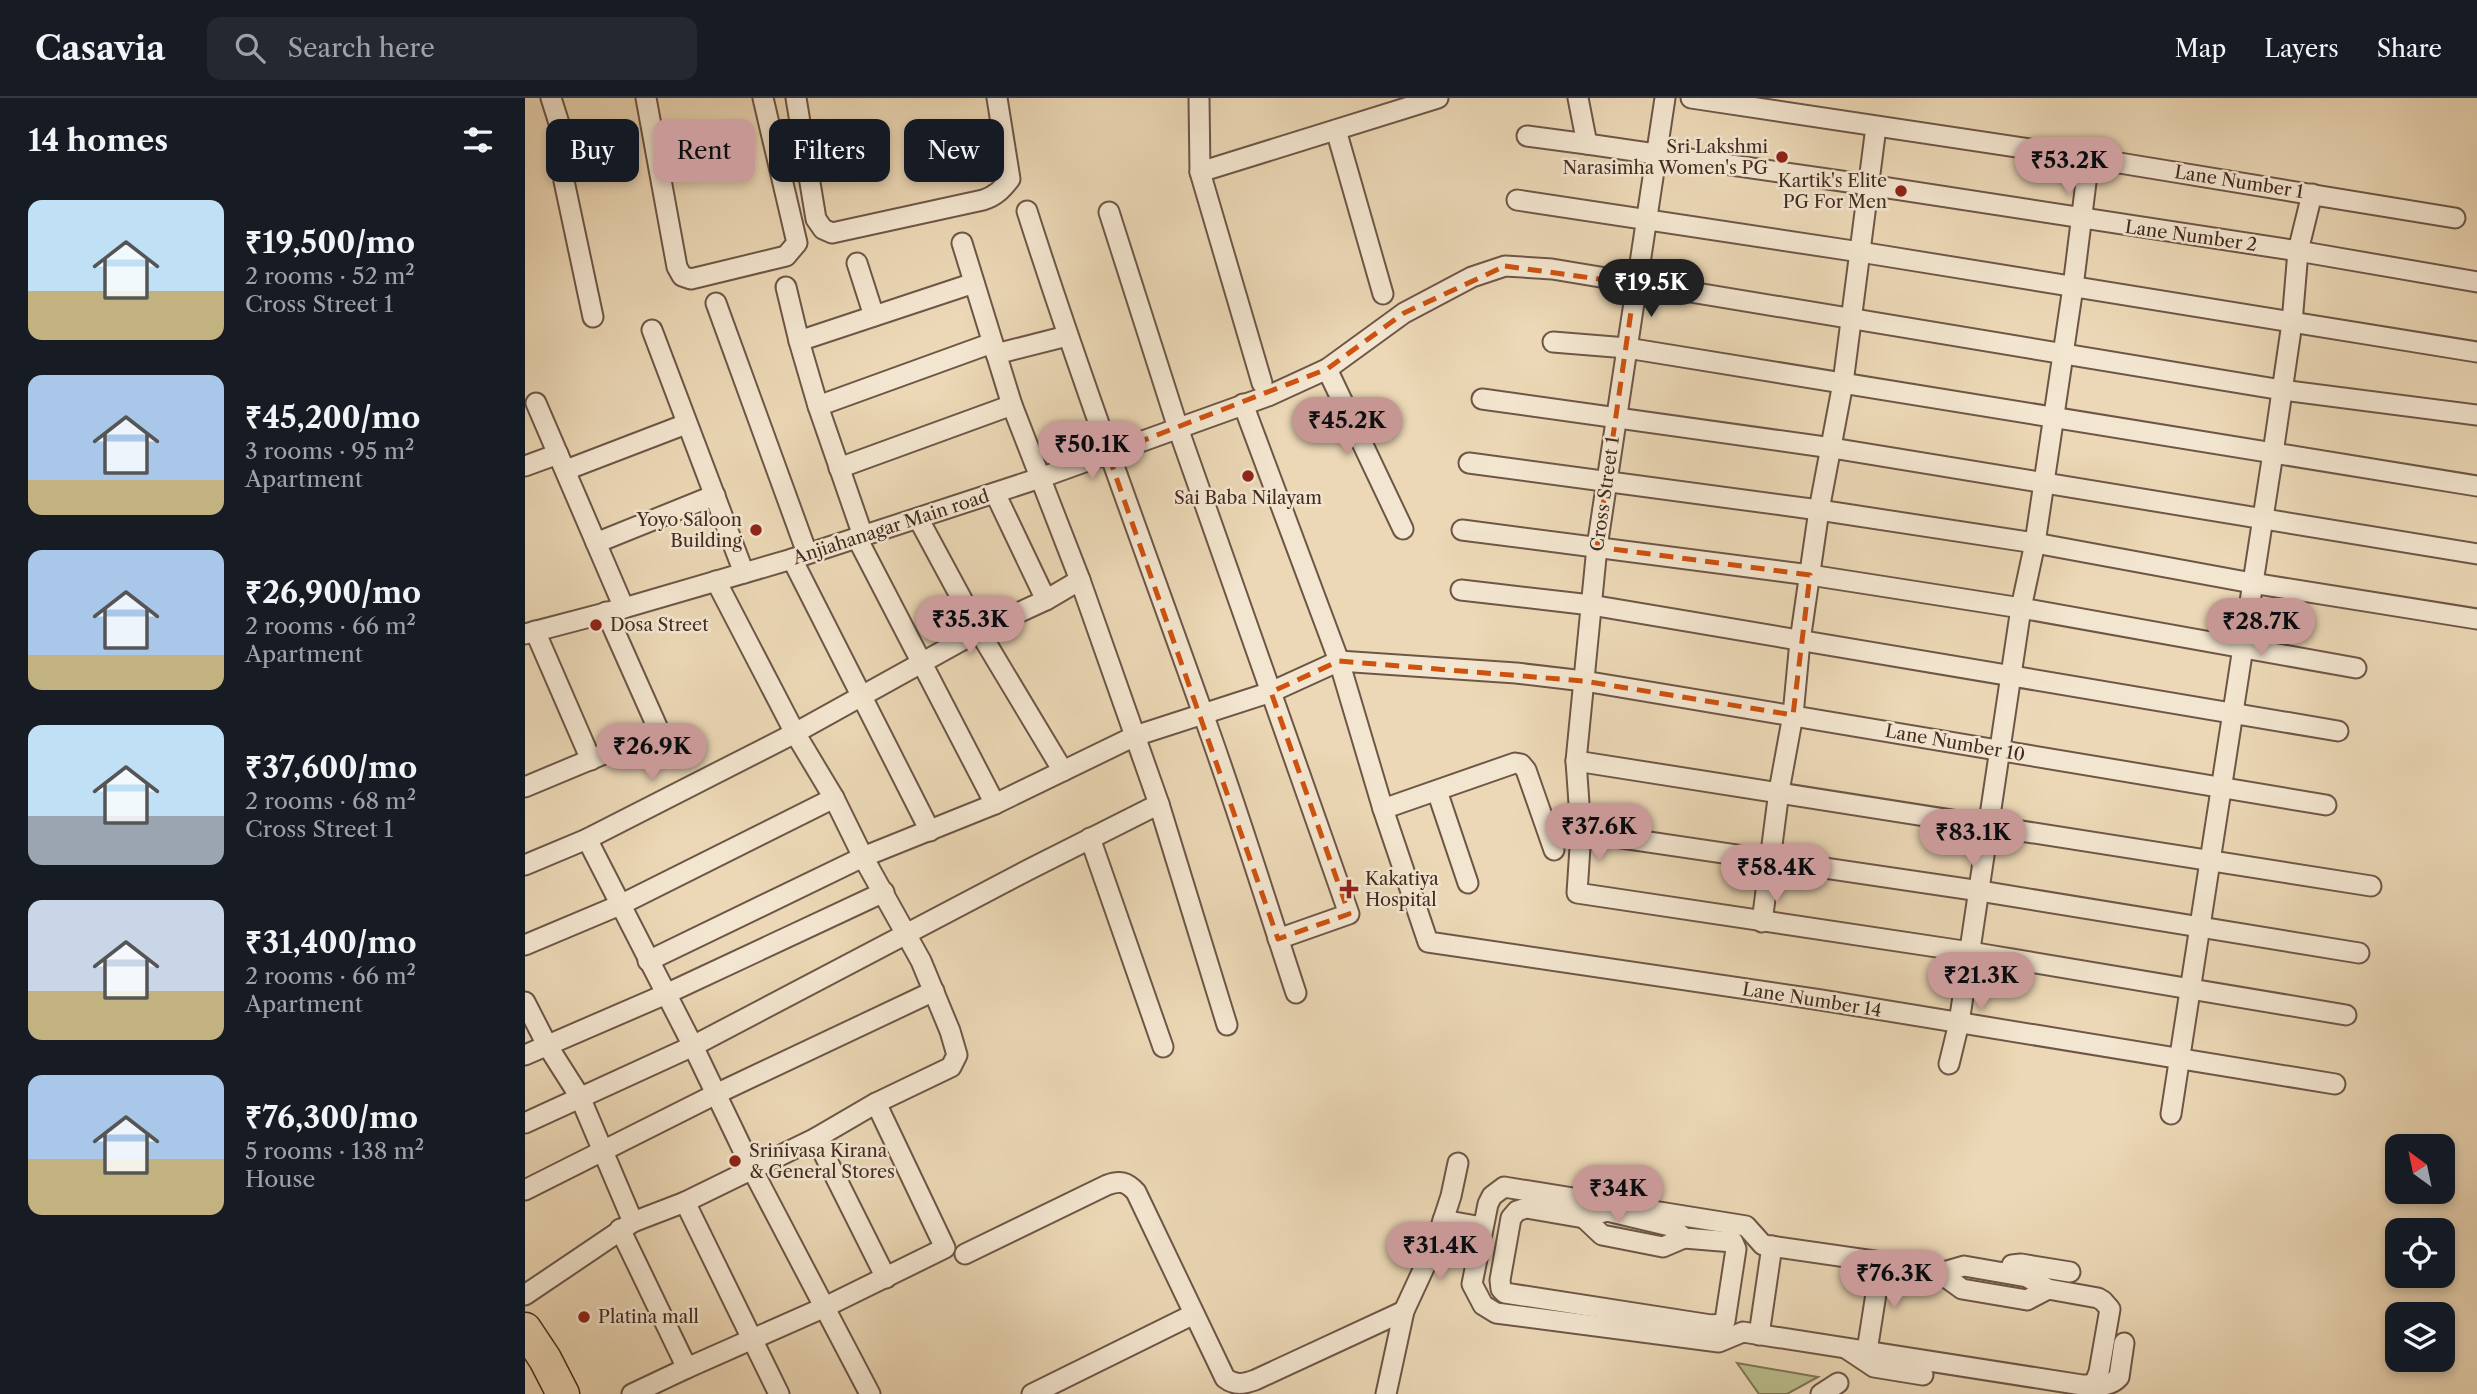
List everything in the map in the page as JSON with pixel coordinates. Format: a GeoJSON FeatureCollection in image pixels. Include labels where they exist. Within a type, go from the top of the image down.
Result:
{"type":"FeatureCollection","features":[{"type":"Feature","properties":{"kind":"main road"},"geometry":{"type":"LineString","coordinates":[[525,1329],[545,1359],[563,1394]]}},
{"type":"Feature","properties":{"kind":"street"},"geometry":{"type":"LineString","coordinates":[[551,98],[570,158],[564,181],[593,317]]}},
{"type":"Feature","properties":{"kind":"street"},"geometry":{"type":"LineString","coordinates":[[646,98],[677,267],[682,276],[691,278],[786,256],[797,243],[763,98]]}},
{"type":"Feature","properties":{"kind":"street"},"geometry":{"type":"LineString","coordinates":[[796,98],[816,219],[823,229],[832,233],[983,200],[1002,190],[1010,179],[997,98]]}},
{"type":"Feature","properties":{"kind":"street"},"geometry":{"type":"LineString","coordinates":[[1199,98],[1200,172],[1262,383]]}},
{"type":"Feature","properties":{"kind":"street"},"geometry":{"type":"LineString","coordinates":[[1200,172],[1438,98]]}},
{"type":"Feature","properties":{"kind":"street"},"geometry":{"type":"LineString","coordinates":[[1578,98],[1587,144]]}},
{"type":"Feature","properties":{"kind":"street","name":"Cross Street 1"},"geometry":{"type":"LineString","coordinates":[[1665,98],[1654,155],[1597,547],[1576,761],[1581,832],[1577,892],[1762,922]]}},
{"type":"Feature","properties":{"kind":"street","name":"Lane Number 1"},"geometry":{"type":"LineString","coordinates":[[1691,98],[2089,158],[2455,218]]}},
{"type":"Feature","properties":{"kind":"street"},"geometry":{"type":"LineString","coordinates":[[1876,127],[1843,383],[1819,510],[1800,640],[1793,715],[1779,791],[1762,922],[1970,952],[2346,1016]]}},
{"type":"Feature","properties":{"kind":"street"},"geometry":{"type":"LineString","coordinates":[[1336,130],[1383,293]]}},
{"type":"Feature","properties":{"kind":"street","name":"Lane Number 2"},"geometry":{"type":"LineString","coordinates":[[1527,136],[1869,185],[2298,251],[2477,282]]}},
{"type":"Feature","properties":{"kind":"street"},"geometry":{"type":"LineString","coordinates":[[1949,1064],[1959,1023],[1980,891],[2021,608],[2035,543],[2089,158]]}},
{"type":"Feature","properties":{"kind":"street"},"geometry":{"type":"LineString","coordinates":[[2171,1114],[2273,453],[2292,323],[2298,251],[2312,194]]}},
{"type":"Feature","properties":{"kind":"street"},"geometry":{"type":"LineString","coordinates":[[1517,200],[1860,252],[2477,352]]}},
{"type":"Feature","properties":{"kind":"street"},"geometry":{"type":"LineString","coordinates":[[1027,211],[1067,336],[1203,714],[1296,993]]}},
{"type":"Feature","properties":{"kind":"street"},"geometry":{"type":"LineString","coordinates":[[1109,212],[1178,428],[1349,914],[1278,939]]}},
{"type":"Feature","properties":{"kind":"street"},"geometry":{"type":"LineString","coordinates":[[962,243],[1012,405],[1080,580],[1159,804],[1227,1025]]}},
{"type":"Feature","properties":{"kind":"street"},"geometry":{"type":"LineString","coordinates":[[857,264],[874,316]]}},
{"type":"Feature","properties":{"kind":"street","name":"Anjiahanagar Main road"},"geometry":{"type":"LineString","coordinates":[[530,633],[744,573],[860,537],[1040,478],[1268,396],[1327,369],[1404,313],[1472,277],[1505,266],[1552,269],[2282,390],[2477,415]]}},
{"type":"Feature","properties":{"kind":"street"},"geometry":{"type":"LineString","coordinates":[[799,341],[974,283]]}},
{"type":"Feature","properties":{"kind":"street"},"geometry":{"type":"LineString","coordinates":[[786,287],[818,406],[860,537],[995,804]]}},
{"type":"Feature","properties":{"kind":"street"},"geometry":{"type":"LineString","coordinates":[[716,303],[800,556],[862,697],[930,831]]}},
{"type":"Feature","properties":{"kind":"street"},"geometry":{"type":"LineString","coordinates":[[652,330],[744,573]]}},
{"type":"Feature","properties":{"kind":"street"},"geometry":{"type":"LineString","coordinates":[[818,406],[994,348],[1067,336]]}},
{"type":"Feature","properties":{"kind":"street"},"geometry":{"type":"LineString","coordinates":[[1553,342],[1627,348],[2477,486]]}},
{"type":"Feature","properties":{"kind":"street"},"geometry":{"type":"LineString","coordinates":[[1327,369],[1403,529]]}},
{"type":"Feature","properties":{"kind":"street"},"geometry":{"type":"LineString","coordinates":[[1482,399],[2044,481],[2477,554]]}},
{"type":"Feature","properties":{"kind":"street"},"geometry":{"type":"LineString","coordinates":[[525,787],[659,731],[615,610],[596,543],[536,403]]}},
{"type":"Feature","properties":{"kind":"street"},"geometry":{"type":"LineString","coordinates":[[1243,404],[1339,661],[1383,809],[1515,763],[1521,764],[1526,769],[1554,850]]}},
{"type":"Feature","properties":{"kind":"street"},"geometry":{"type":"LineString","coordinates":[[839,468],[1012,405]]}},
{"type":"Feature","properties":{"kind":"street"},"geometry":{"type":"LineString","coordinates":[[525,466],[562,462],[686,424]]}},
{"type":"Feature","properties":{"kind":"street"},"geometry":{"type":"LineString","coordinates":[[1469,463],[1819,510],[2035,543],[2252,583],[2477,619],[2477,614]]}},
{"type":"Feature","properties":{"kind":"street"},"geometry":{"type":"LineString","coordinates":[[995,493],[1046,600]]}},
{"type":"Feature","properties":{"kind":"street"},"geometry":{"type":"LineString","coordinates":[[596,543],[715,495]]}},
{"type":"Feature","properties":{"kind":"street"},"geometry":{"type":"LineString","coordinates":[[918,518],[979,631],[1063,771]]}},
{"type":"Feature","properties":{"kind":"street"},"geometry":{"type":"LineString","coordinates":[[1462,530],[1810,575],[2021,608],[2355,668]]}},
{"type":"Feature","properties":{"kind":"street"},"geometry":{"type":"LineString","coordinates":[[525,865],[587,839],[795,733],[979,631],[1046,600],[1080,580]]}},
{"type":"Feature","properties":{"kind":"street"},"geometry":{"type":"LineString","coordinates":[[525,1295],[627,1225],[685,1202],[816,1138],[876,1103],[951,1067],[956,1060],[950,1031],[907,933],[863,857],[834,798],[795,733],[716,581]]}},
{"type":"Feature","properties":{"kind":"street"},"geometry":{"type":"LineString","coordinates":[[1461,590],[1591,605],[2338,731]]}},
{"type":"Feature","properties":{"kind":"street"},"geometry":{"type":"LineString","coordinates":[[530,633],[591,760]]}},
{"type":"Feature","properties":{"kind":"street"},"geometry":{"type":"LineString","coordinates":[[648,961],[863,857],[995,804],[1135,736],[1271,692],[1339,661]]}},
{"type":"Feature","properties":{"kind":"street","name":"Lane Number 10"},"geometry":{"type":"LineString","coordinates":[[1339,661],[1516,673],[1584,681],[2326,805]]}},
{"type":"Feature","properties":{"kind":"street"},"geometry":{"type":"LineString","coordinates":[[1576,761],[2371,886]]}},
{"type":"Feature","properties":{"kind":"street"},"geometry":{"type":"LineString","coordinates":[[1437,791],[1468,884]]}},
{"type":"Feature","properties":{"kind":"street"},"geometry":{"type":"LineString","coordinates":[[525,945],[620,905],[834,798]]}},
{"type":"Feature","properties":{"kind":"street"},"geometry":{"type":"LineString","coordinates":[[525,1123],[693,1046],[1159,804]]}},
{"type":"Feature","properties":{"kind":"street","name":"Lane Number 14"},"geometry":{"type":"LineString","coordinates":[[1383,809],[1428,942],[1959,1023],[2335,1084]]}},
{"type":"Feature","properties":{"kind":"street"},"geometry":{"type":"LineString","coordinates":[[1581,832],[1980,891],[2359,953]]}},
{"type":"Feature","properties":{"kind":"street"},"geometry":{"type":"LineString","coordinates":[[1090,838],[1163,1047]]}},
{"type":"Feature","properties":{"kind":"street"},"geometry":{"type":"LineString","coordinates":[[587,839],[693,1046],[752,1169],[870,1394]]}},
{"type":"Feature","properties":{"kind":"street"},"geometry":{"type":"LineString","coordinates":[[525,1055],[666,994],[884,892]]}},
{"type":"Feature","properties":{"kind":"street"},"geometry":{"type":"LineString","coordinates":[[525,1190],[716,1094],[934,991]]}},
{"type":"Feature","properties":{"kind":"street"},"geometry":{"type":"LineString","coordinates":[[525,1002],[547,1045],[580,1097],[603,1151],[627,1225],[687,1367]]}},
{"type":"Feature","properties":{"kind":"street"},"geometry":{"type":"LineString","coordinates":[[632,1394],[665,1387],[687,1367],[825,1307],[945,1248],[876,1103]]}},
{"type":"Feature","properties":{"kind":"street"},"geometry":{"type":"LineString","coordinates":[[816,1138],[886,1278]]}},
{"type":"Feature","properties":{"kind":"street"},"geometry":{"type":"LineString","coordinates":[[1386,1394],[1404,1311],[1436,1242],[1458,1163]]}},
{"type":"Feature","properties":{"kind":"street"},"geometry":{"type":"LineString","coordinates":[[965,1254],[1107,1185],[1121,1182],[1131,1186],[1229,1389],[1255,1380],[1404,1311]]}},
{"type":"Feature","properties":{"kind":"street"},"geometry":{"type":"LineString","coordinates":[[1584,1217],[1602,1235],[1663,1247],[1684,1238],[1727,1241],[1735,1245],[1725,1321],[1711,1325],[1496,1313],[1483,1304],[1472,1284],[1478,1248],[1492,1196],[1504,1187],[1632,1212],[1746,1226],[1763,1245],[1940,1273],[1964,1266],[2027,1277],[2048,1289],[2098,1298],[2110,1310],[2099,1372],[2095,1382],[2089,1385]]}},
{"type":"Feature","properties":{"kind":"street"},"geometry":{"type":"LineString","coordinates":[[685,1202],[754,1338],[779,1394]]}},
{"type":"Feature","properties":{"kind":"street"},"geometry":{"type":"LineString","coordinates":[[1684,1238],[1670,1226],[1632,1212],[1607,1211],[1584,1217],[1526,1208],[1517,1211],[1511,1218],[1501,1289],[1510,1296],[1593,1317],[1719,1342],[1743,1332],[2089,1385],[2106,1385],[2119,1377],[2124,1343]]}},
{"type":"Feature","properties":{"kind":"street"},"geometry":{"type":"LineString","coordinates":[[1443,1220],[1482,1227]]}},
{"type":"Feature","properties":{"kind":"street"},"geometry":{"type":"LineString","coordinates":[[1436,1242],[1478,1248]]}},
{"type":"Feature","properties":{"kind":"street"},"geometry":{"type":"LineString","coordinates":[[1759,1335],[1772,1246]]}},
{"type":"Feature","properties":{"kind":"street"},"geometry":{"type":"LineString","coordinates":[[1867,1352],[1881,1262]]}},
{"type":"Feature","properties":{"kind":"street"},"geometry":{"type":"LineString","coordinates":[[1995,1271],[2021,1264],[2070,1272]]}},
{"type":"Feature","properties":{"kind":"street"},"geometry":{"type":"LineString","coordinates":[[1940,1273],[1962,1290],[2027,1300],[2048,1289]]}},
{"type":"Feature","properties":{"kind":"street"},"geometry":{"type":"LineString","coordinates":[[1032,1394],[1195,1314]]}},
{"type":"Feature","properties":{"kind":"street"},"geometry":{"type":"LineString","coordinates":[[1845,1348],[1868,1365],[1923,1374]]}},
{"type":"Feature","properties":{"kind":"street"},"geometry":{"type":"LineString","coordinates":[[1821,1394],[1838,1384]]}},
{"type":"Feature","properties":{"kind":"highlighted area"},"geometry":{"type":"Polygon","coordinates":[[[1505,266],[1635,284],[1597,547],[1810,575],[1793,715],[1584,681],[1339,661],[1271,692],[1349,914],[1278,939],[1108,454],[1327,369],[1404,313],[1505,266]]]}},
{"type":"Feature","properties":{"kind":"green space"},"geometry":{"type":"Polygon","coordinates":[[[1737,1363],[1818,1377],[1787,1394],[1759,1394],[1737,1363]]]}},
{"type":"Feature","properties":{"kind":"place","name":"Sri Lakshmi Narasimha Women's PG"},"geometry":{"type":"Point","coordinates":[1782,157]}},
{"type":"Feature","properties":{"kind":"place","name":"Kartik's Elite PG For Men"},"geometry":{"type":"Point","coordinates":[1901,191]}},
{"type":"Feature","properties":{"kind":"place","name":"Sai Baba Nilayam"},"geometry":{"type":"Point","coordinates":[1248,476]}},
{"type":"Feature","properties":{"kind":"place","name":"Yoyo Saloon Building"},"geometry":{"type":"Point","coordinates":[756,530]}},
{"type":"Feature","properties":{"kind":"place","name":"Dosa Street"},"geometry":{"type":"Point","coordinates":[596,625]}},
{"type":"Feature","properties":{"kind":"place","name":"Kakatiya Hospital"},"geometry":{"type":"Point","coordinates":[1349,889]}},
{"type":"Feature","properties":{"kind":"place","name":"Srinivasa Kirana & General Stores"},"geometry":{"type":"Point","coordinates":[735,1161]}},
{"type":"Feature","properties":{"kind":"place","name":"Platina mall"},"geometry":{"type":"Point","coordinates":[584,1317]}}]}
